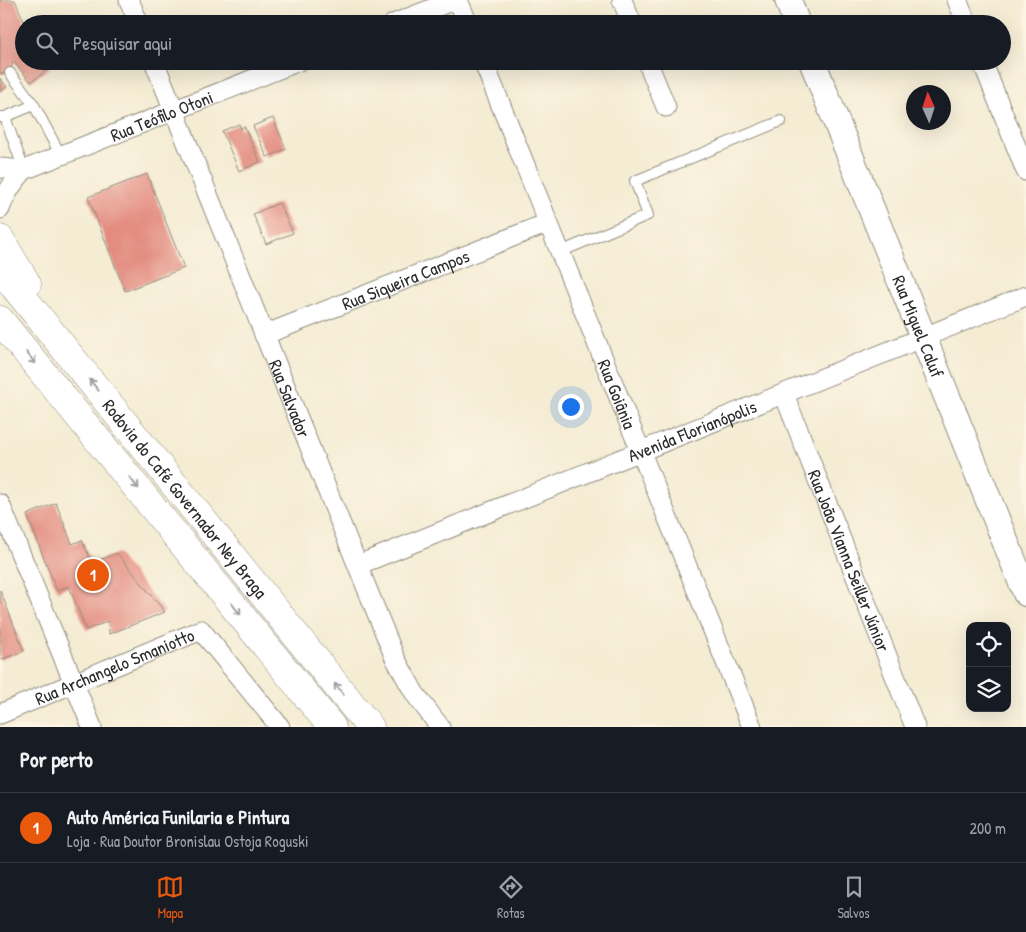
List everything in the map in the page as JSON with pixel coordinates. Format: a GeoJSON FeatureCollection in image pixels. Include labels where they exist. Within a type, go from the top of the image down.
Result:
{"type":"FeatureCollection","features":[{"type":"Feature","properties":{"kind":"highway"},"geometry":{"type":"LineString","coordinates":[[0,239],[70,356]]}},
{"type":"Feature","properties":{"kind":"highway","name":"Rodovia do Café Governador Ney Braga"},"geometry":{"type":"LineString","coordinates":[[0,269],[370,727]]}},
{"type":"Feature","properties":{"kind":"highway","name":"Rodovia do Café Governador Ney Braga"},"geometry":{"type":"LineString","coordinates":[[0,320],[332,727]]}},
{"type":"Feature","properties":{"kind":"street"},"geometry":{"type":"LineString","coordinates":[[129,0],[135,15]]}},
{"type":"Feature","properties":{"kind":"street"},"geometry":{"type":"LineString","coordinates":[[416,15],[454,0]]}},
{"type":"Feature","properties":{"kind":"street"},"geometry":{"type":"LineString","coordinates":[[458,0],[464,15]]}},
{"type":"Feature","properties":{"kind":"street"},"geometry":{"type":"LineString","coordinates":[[622,0],[628,15]]}},
{"type":"Feature","properties":{"kind":"street"},"geometry":{"type":"LineString","coordinates":[[788,0],[794,15]]}},
{"type":"Feature","properties":{"kind":"street"},"geometry":{"type":"LineString","coordinates":[[957,0],[963,15]]}},
{"type":"Feature","properties":{"kind":"street","name":"Rua Salvador"},"geometry":{"type":"LineString","coordinates":[[158,70],[400,666],[416,694],[440,727]]}},
{"type":"Feature","properties":{"kind":"street","name":"Rua Teófilo Otoni"},"geometry":{"type":"LineString","coordinates":[[0,168],[24,170],[276,70]]}},
{"type":"Feature","properties":{"kind":"street","name":"Rua Goiânia"},"geometry":{"type":"LineString","coordinates":[[487,70],[752,727]]}},
{"type":"Feature","properties":{"kind":"street"},"geometry":{"type":"LineString","coordinates":[[651,70],[666,107]]}},
{"type":"Feature","properties":{"kind":"street","name":"Rua Miguel Caluf"},"geometry":{"type":"LineString","coordinates":[[816,70],[1024,581]]}},
{"type":"Feature","properties":{"kind":"street"},"geometry":{"type":"LineString","coordinates":[[986,70],[1026,171]]}},
{"type":"Feature","properties":{"kind":"street"},"geometry":{"type":"LineString","coordinates":[[0,208],[12,185],[24,170]]}},
{"type":"Feature","properties":{"kind":"street","name":"Rua Siqueira Campos"},"geometry":{"type":"LineString","coordinates":[[264,334],[548,223]]}},
{"type":"Feature","properties":{"kind":"street","name":"Avenida Florianópolis"},"geometry":{"type":"LineString","coordinates":[[358,565],[1026,296]]}},
{"type":"Feature","properties":{"kind":"street","name":"Rua João Vianna Seiller Júnior"},"geometry":{"type":"LineString","coordinates":[[784,394],[915,727]]}},
{"type":"Feature","properties":{"kind":"street"},"geometry":{"type":"LineString","coordinates":[[0,504],[92,727]]}},
{"type":"Feature","properties":{"kind":"street","name":"Rua Archangelo Smaniotto"},"geometry":{"type":"LineString","coordinates":[[0,714],[202,630],[280,727]]}},
{"type":"Feature","properties":{"kind":"lane"},"geometry":{"type":"LineString","coordinates":[[10,73],[34,105],[61,156]]}},
{"type":"Feature","properties":{"kind":"lane"},"geometry":{"type":"LineString","coordinates":[[24,170],[2,117],[34,105]]}},
{"type":"Feature","properties":{"kind":"lane"},"geometry":{"type":"LineString","coordinates":[[560,252],[648,215],[635,181],[781,121]]}},
{"type":"Feature","properties":{"kind":"building"},"geometry":{"type":"Polygon","coordinates":[[[0,0],[15,0],[21,15],[15,15],[15,63],[13,61],[10,73],[0,74],[0,0]]]}},
{"type":"Feature","properties":{"kind":"building"},"geometry":{"type":"Polygon","coordinates":[[[21,70],[47,70],[31,82],[21,70]]]}},
{"type":"Feature","properties":{"kind":"building"},"geometry":{"type":"Polygon","coordinates":[[[0,78],[7,87],[0,92],[0,78]]]}},
{"type":"Feature","properties":{"kind":"building"},"geometry":{"type":"Polygon","coordinates":[[[273,118],[286,149],[267,157],[253,126],[273,118]]]}},
{"type":"Feature","properties":{"kind":"building"},"geometry":{"type":"Polygon","coordinates":[[[239,124],[241,129],[244,126],[260,162],[239,171],[222,131],[239,124]]]}},
{"type":"Feature","properties":{"kind":"building"},"geometry":{"type":"Polygon","coordinates":[[[147,174],[184,268],[125,291],[88,197],[147,174]]]}},
{"type":"Feature","properties":{"kind":"building"},"geometry":{"type":"Polygon","coordinates":[[[279,203],[293,233],[266,244],[253,214],[279,203]]]}},
{"type":"Feature","properties":{"kind":"building"},"geometry":{"type":"Polygon","coordinates":[[[56,503],[72,544],[82,540],[92,563],[117,553],[165,612],[109,634],[108,621],[86,630],[69,586],[57,591],[27,515],[56,503]]]}},
{"type":"Feature","properties":{"kind":"building"},"geometry":{"type":"Polygon","coordinates":[[[0,590],[24,651],[0,660],[0,590]]]}},
{"type":"Feature","properties":{"kind":"place","name":"Auto América Funilaria e Pintura"},"geometry":{"type":"Point","coordinates":[93,575]}}]}
